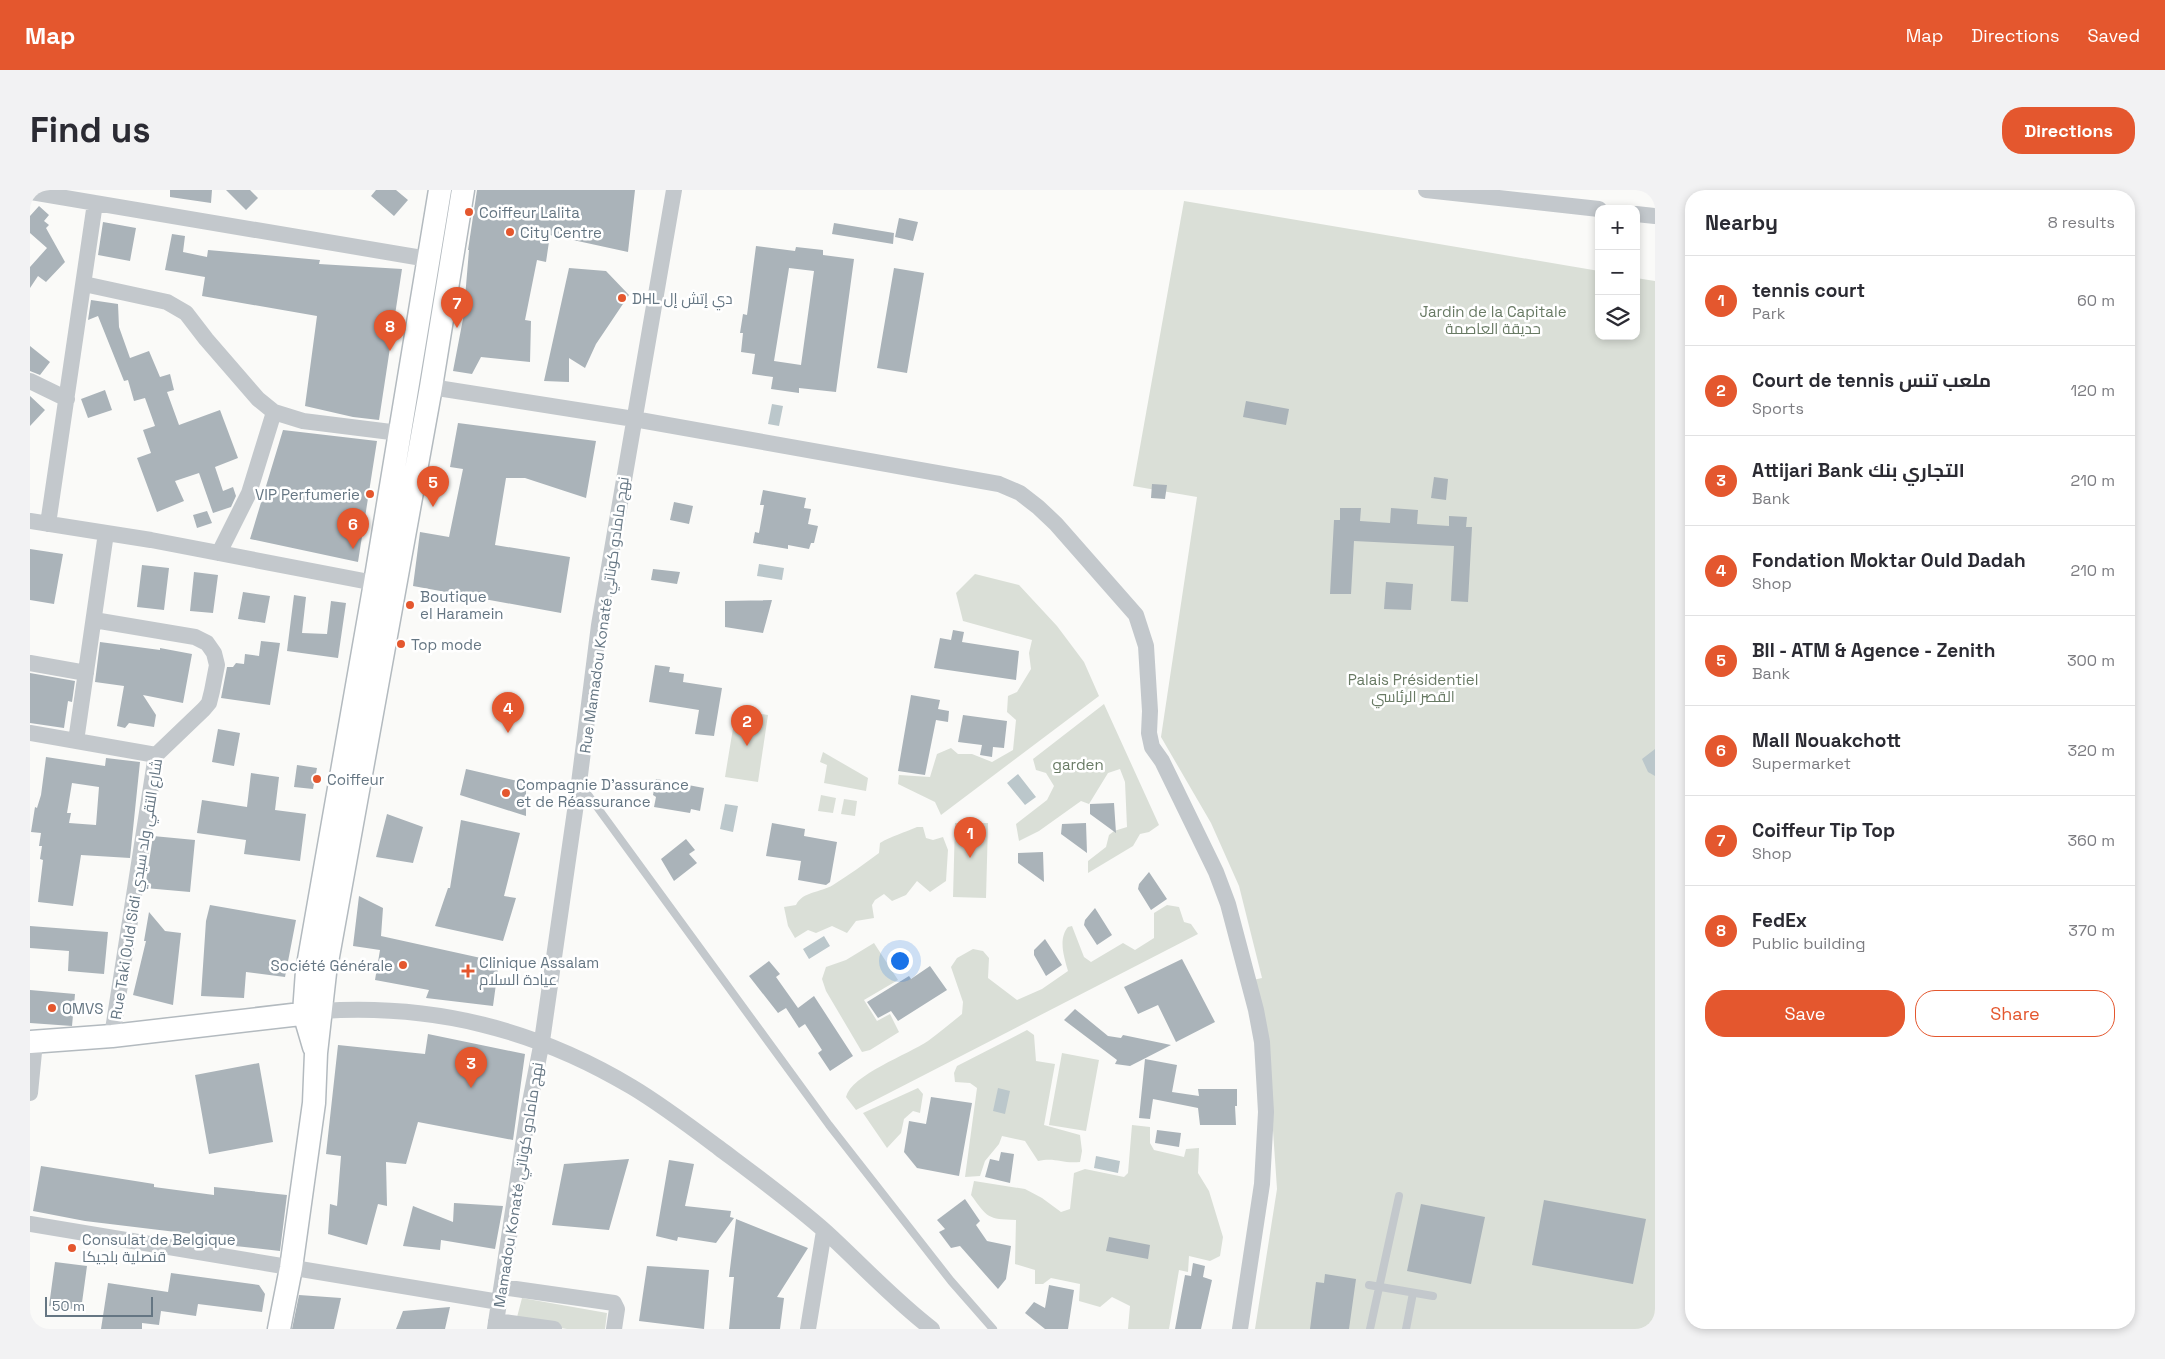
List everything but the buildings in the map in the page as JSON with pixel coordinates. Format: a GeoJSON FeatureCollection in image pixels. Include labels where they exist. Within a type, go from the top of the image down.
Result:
{"type":"FeatureCollection","features":[{"type":"Feature","properties":{"kind":"street"},"geometry":{"type":"LineString","coordinates":[[279,1329],[291,1268],[314,1103],[316,1053],[308,1032],[325,973],[384,585],[399,433],[440,190]]}},
{"type":"Feature","properties":{"kind":"street"},"geometry":{"type":"LineString","coordinates":[[384,585],[431,387],[463,190]]}},
{"type":"Feature","properties":{"kind":"street","name":"Rue Mamadou Konaté نهج مامادو كوناتي"},"geometry":{"type":"LineString","coordinates":[[542,1042],[580,783],[600,625],[674,190]]}},
{"type":"Feature","properties":{"kind":"street"},"geometry":{"type":"LineString","coordinates":[[1426,190],[1529,195],[1595,208]]}},
{"type":"Feature","properties":{"kind":"street"},"geometry":{"type":"LineString","coordinates":[[30,192],[428,259]]}},
{"type":"Feature","properties":{"kind":"street"},"geometry":{"type":"LineString","coordinates":[[48,524],[95,203]]}},
{"type":"Feature","properties":{"kind":"street"},"geometry":{"type":"LineString","coordinates":[[1640,214],[1655,216]]}},
{"type":"Feature","properties":{"kind":"street"},"geometry":{"type":"LineString","coordinates":[[84,284],[167,302],[186,313],[258,399],[274,412],[303,421],[399,433]]}},
{"type":"Feature","properties":{"kind":"street"},"geometry":{"type":"LineString","coordinates":[[30,381],[67,399]]}},
{"type":"Feature","properties":{"kind":"street"},"geometry":{"type":"LineString","coordinates":[[431,387],[634,419],[999,484],[1020,493],[1038,506],[1136,615],[1146,646],[1150,712],[1149,733],[1152,747],[1162,761],[1222,888],[1256,1010],[1262,1042],[1266,1112],[1262,1184],[1240,1329]]}},
{"type":"Feature","properties":{"kind":"street"},"geometry":{"type":"LineString","coordinates":[[219,553],[249,493],[274,412]]}},
{"type":"Feature","properties":{"kind":"street"},"geometry":{"type":"LineString","coordinates":[[30,521],[219,553],[384,585]]}},
{"type":"Feature","properties":{"kind":"street"},"geometry":{"type":"LineString","coordinates":[[76,741],[106,533]]}},
{"type":"Feature","properties":{"kind":"street","name":"Rue Taki Ould Sidi شارع التقي ولد سيدي"},"geometry":{"type":"LineString","coordinates":[[94,620],[195,637],[208,642],[214,654],[216,665],[209,703],[156,754],[112,1036]]}},
{"type":"Feature","properties":{"kind":"street"},"geometry":{"type":"LineString","coordinates":[[30,663],[86,673]]}},
{"type":"Feature","properties":{"kind":"street"},"geometry":{"type":"LineString","coordinates":[[30,733],[156,754]]}},
{"type":"Feature","properties":{"kind":"street"},"geometry":{"type":"LineString","coordinates":[[30,1093],[32,1042],[112,1036],[313,1012],[356,1009],[411,1012],[500,1028],[542,1042],[633,1087],[760,1179],[824,1231],[932,1329]]}},
{"type":"Feature","properties":{"kind":"street","name":"Mamadou Konaté نهج مامادو كوناتي"},"geometry":{"type":"LineString","coordinates":[[496,1325],[528,1112],[542,1042]]}},
{"type":"Feature","properties":{"kind":"street"},"geometry":{"type":"LineString","coordinates":[[30,1224],[291,1268],[501,1294],[614,1303],[617,1310],[614,1329]]}},
{"type":"Feature","properties":{"kind":"street"},"geometry":{"type":"LineString","coordinates":[[808,1329],[824,1231]]}},
{"type":"Feature","properties":{"kind":"street"},"geometry":{"type":"LineString","coordinates":[[496,1325],[554,1329]]}},
{"type":"Feature","properties":{"kind":"lane"},"geometry":{"type":"LineString","coordinates":[[580,783],[829,1125],[951,1281],[993,1329]]}},
{"type":"Feature","properties":{"kind":"lane"},"geometry":{"type":"LineString","coordinates":[[1370,1329],[1399,1196]]}},
{"type":"Feature","properties":{"kind":"lane"},"geometry":{"type":"LineString","coordinates":[[1369,1285],[1433,1296]]}},
{"type":"Feature","properties":{"kind":"lane"},"geometry":{"type":"LineString","coordinates":[[1406,1329],[1413,1293]]}},
{"type":"Feature","properties":{"kind":"green space","name":"Palais Présidentiel القصر الرئاسي"},"geometry":{"type":"Polygon","coordinates":[[[1184,201],[1595,270],[1595,340],[1640,340],[1640,279],[1655,281],[1655,1329],[1255,1329],[1277,1189],[1272,1116],[1253,980],[1262,978],[1239,886],[1211,823],[1161,737],[1197,497],[1133,486],[1184,201]]]}},
{"type":"Feature","properties":{"kind":"green space"},"geometry":{"type":"Polygon","coordinates":[[[975,574],[1019,585],[1057,626],[1084,662],[1099,696],[941,815],[935,802],[898,784],[899,775],[930,777],[937,754],[951,748],[958,754],[972,754],[992,762],[1013,750],[1016,720],[1007,712],[1008,696],[1017,692],[1031,669],[1029,653],[1032,640],[963,621],[956,593],[975,574]]]}},
{"type":"Feature","properties":{"kind":"green space","name":"garden"},"geometry":{"type":"Polygon","coordinates":[[[1104,704],[1159,825],[1149,832],[1140,834],[1133,846],[1088,873],[1088,861],[1106,847],[1109,835],[1114,831],[1127,827],[1125,782],[1120,769],[1108,773],[1089,804],[1081,801],[1039,831],[1019,841],[1016,824],[1047,800],[1054,786],[1046,773],[1036,770],[1033,759],[1104,704]]]}},
{"type":"Feature","properties":{"kind":"green space"},"geometry":{"type":"Polygon","coordinates":[[[736,710],[768,715],[758,782],[725,777],[736,710]]]}},
{"type":"Feature","properties":{"kind":"green space"},"geometry":{"type":"Polygon","coordinates":[[[823,752],[868,778],[866,791],[824,783],[827,765],[820,762],[823,752]]]}},
{"type":"Feature","properties":{"kind":"green space"},"geometry":{"type":"Polygon","coordinates":[[[821,795],[836,798],[833,813],[818,811],[821,795]]]}},
{"type":"Feature","properties":{"kind":"green space"},"geometry":{"type":"Polygon","coordinates":[[[844,799],[857,801],[855,816],[841,814],[844,799]]]}},
{"type":"Feature","properties":{"kind":"green space"},"geometry":{"type":"Polygon","coordinates":[[[955,823],[988,823],[986,898],[953,897],[955,823]]]}},
{"type":"Feature","properties":{"kind":"green space"},"geometry":{"type":"Polygon","coordinates":[[[917,827],[923,827],[926,838],[933,840],[943,837],[948,850],[946,881],[930,892],[917,881],[906,895],[892,901],[884,894],[875,900],[872,905],[874,918],[856,921],[847,933],[832,926],[816,933],[808,930],[795,938],[788,926],[784,907],[796,905],[803,897],[833,885],[879,853],[880,843],[917,827]]]}},
{"type":"Feature","properties":{"kind":"green space"},"geometry":{"type":"Polygon","coordinates":[[[1167,905],[1179,907],[1184,922],[1191,924],[1198,934],[856,1110],[846,1097],[850,1089],[869,1073],[928,1041],[962,1014],[963,1002],[951,967],[957,958],[973,949],[983,951],[989,958],[988,978],[1017,1000],[1042,989],[1068,971],[1063,937],[1068,927],[1072,926],[1084,957],[1091,962],[1123,943],[1135,950],[1154,938],[1154,913],[1167,905]]]}},
{"type":"Feature","properties":{"kind":"green space"},"geometry":{"type":"Polygon","coordinates":[[[874,943],[898,980],[864,1000],[877,1021],[890,1014],[899,1032],[870,1050],[862,1052],[826,991],[822,979],[826,967],[846,960],[874,943]]]}},
{"type":"Feature","properties":{"kind":"green space"},"geometry":{"type":"Polygon","coordinates":[[[1027,1030],[1034,1035],[1036,1061],[1055,1064],[1044,1125],[1080,1135],[1082,1151],[1080,1162],[1038,1161],[1025,1141],[1002,1136],[999,1144],[985,1161],[980,1176],[965,1177],[977,1088],[970,1083],[955,1082],[954,1073],[957,1066],[1027,1030]]]}},
{"type":"Feature","properties":{"kind":"green space"},"geometry":{"type":"Polygon","coordinates":[[[1062,1053],[1099,1060],[1086,1131],[1049,1125],[1062,1053]]]}},
{"type":"Feature","properties":{"kind":"green space"},"geometry":{"type":"Polygon","coordinates":[[[918,1088],[923,1094],[920,1113],[913,1111],[904,1119],[901,1133],[887,1148],[863,1113],[918,1088]]]}},
{"type":"Feature","properties":{"kind":"green space"},"geometry":{"type":"Polygon","coordinates":[[[1132,1125],[1150,1127],[1150,1143],[1154,1150],[1184,1157],[1186,1149],[1199,1148],[1198,1173],[1209,1191],[1223,1237],[1220,1256],[1210,1261],[1189,1256],[1188,1272],[1179,1270],[1169,1329],[1128,1329],[1130,1306],[1112,1297],[1100,1307],[1079,1301],[1080,1284],[1051,1278],[1043,1284],[1035,1284],[1035,1270],[1015,1264],[1016,1220],[999,1219],[989,1216],[971,1195],[974,1181],[1025,1189],[1042,1198],[1061,1212],[1070,1209],[1074,1173],[1085,1169],[1124,1177],[1128,1173],[1132,1125]]]}},
{"type":"Feature","properties":{"kind":"green space"},"geometry":{"type":"Polygon","coordinates":[[[522,1298],[607,1313],[605,1329],[567,1329],[516,1321],[522,1298]]]}},
{"type":"Feature","properties":{"kind":"shaded area"},"geometry":{"type":"Polygon","coordinates":[[[772,404],[783,406],[779,426],[768,424],[772,404]]]}},
{"type":"Feature","properties":{"kind":"shaded area"},"geometry":{"type":"Polygon","coordinates":[[[759,564],[784,568],[782,580],[757,576],[759,564]]]}},
{"type":"Feature","properties":{"kind":"shaded area"},"geometry":{"type":"Polygon","coordinates":[[[1655,749],[1655,776],[1648,772],[1642,759],[1655,749]]]}},
{"type":"Feature","properties":{"kind":"shaded area"},"geometry":{"type":"Polygon","coordinates":[[[1018,774],[1036,797],[1025,805],[1007,783],[1018,774]]]}},
{"type":"Feature","properties":{"kind":"shaded area"},"geometry":{"type":"Polygon","coordinates":[[[725,804],[738,806],[733,832],[720,829],[725,804]]]}},
{"type":"Feature","properties":{"kind":"shaded area"},"geometry":{"type":"Polygon","coordinates":[[[824,936],[830,946],[809,959],[803,949],[824,936]]]}},
{"type":"Feature","properties":{"kind":"shaded area"},"geometry":{"type":"Polygon","coordinates":[[[998,1088],[1010,1091],[1005,1114],[993,1111],[998,1088]]]}},
{"type":"Feature","properties":{"kind":"shaded area"},"geometry":{"type":"Polygon","coordinates":[[[1096,1156],[1120,1161],[1118,1173],[1094,1168],[1096,1156]]]}},
{"type":"Feature","properties":{"kind":"place","name":"Coiffeur Lalita"},"geometry":{"type":"Point","coordinates":[469,212]}},
{"type":"Feature","properties":{"kind":"place","name":"City Centre"},"geometry":{"type":"Point","coordinates":[510,232]}},
{"type":"Feature","properties":{"kind":"place","name":"DHL دي إتش إل"},"geometry":{"type":"Point","coordinates":[622,298]}},
{"type":"Feature","properties":{"kind":"place","name":"Coiffeur Tip Top"},"geometry":{"type":"Point","coordinates":[457,328]}},
{"type":"Feature","properties":{"kind":"place","name":"FedEx"},"geometry":{"type":"Point","coordinates":[390,351]}},
{"type":"Feature","properties":{"kind":"place","name":"VIP Perfumerie"},"geometry":{"type":"Point","coordinates":[370,494]}},
{"type":"Feature","properties":{"kind":"place","name":"BII - ATM & Agence - Zenith"},"geometry":{"type":"Point","coordinates":[433,507]}},
{"type":"Feature","properties":{"kind":"place","name":"Mall Nouakchott"},"geometry":{"type":"Point","coordinates":[353,549]}},
{"type":"Feature","properties":{"kind":"place","name":"Boutique el Haramein"},"geometry":{"type":"Point","coordinates":[410,605]}},
{"type":"Feature","properties":{"kind":"place","name":"Top mode"},"geometry":{"type":"Point","coordinates":[401,644]}},
{"type":"Feature","properties":{"kind":"place","name":"Fondation Moktar Ould Dadah"},"geometry":{"type":"Point","coordinates":[508,733]}},
{"type":"Feature","properties":{"kind":"place","name":"Court de tennis ملعب تنس"},"geometry":{"type":"Point","coordinates":[747,746]}},
{"type":"Feature","properties":{"kind":"place","name":"Coiffeur"},"geometry":{"type":"Point","coordinates":[317,779]}},
{"type":"Feature","properties":{"kind":"place","name":"Compagnie D'assurance et de Réassurance"},"geometry":{"type":"Point","coordinates":[506,793]}},
{"type":"Feature","properties":{"kind":"place","name":"tennis court"},"geometry":{"type":"Point","coordinates":[970,858]}},
{"type":"Feature","properties":{"kind":"place","name":"Société Générale"},"geometry":{"type":"Point","coordinates":[403,965]}},
{"type":"Feature","properties":{"kind":"place","name":"Clinique Assalam عيادة السلام"},"geometry":{"type":"Point","coordinates":[468,971]}},
{"type":"Feature","properties":{"kind":"place","name":"OMVS"},"geometry":{"type":"Point","coordinates":[52,1008]}},
{"type":"Feature","properties":{"kind":"place","name":"Attijari Bank التجاري بنك"},"geometry":{"type":"Point","coordinates":[471,1088]}},
{"type":"Feature","properties":{"kind":"place","name":"Consulat de Belgique قنصلية بلجيكا"},"geometry":{"type":"Point","coordinates":[72,1248]}},
{"type":"Feature","properties":{"kind":"park label","name":"Jardin de la Capitale حديقة العاصمة"},"geometry":{"type":"Point","coordinates":[1493,320]}}]}
